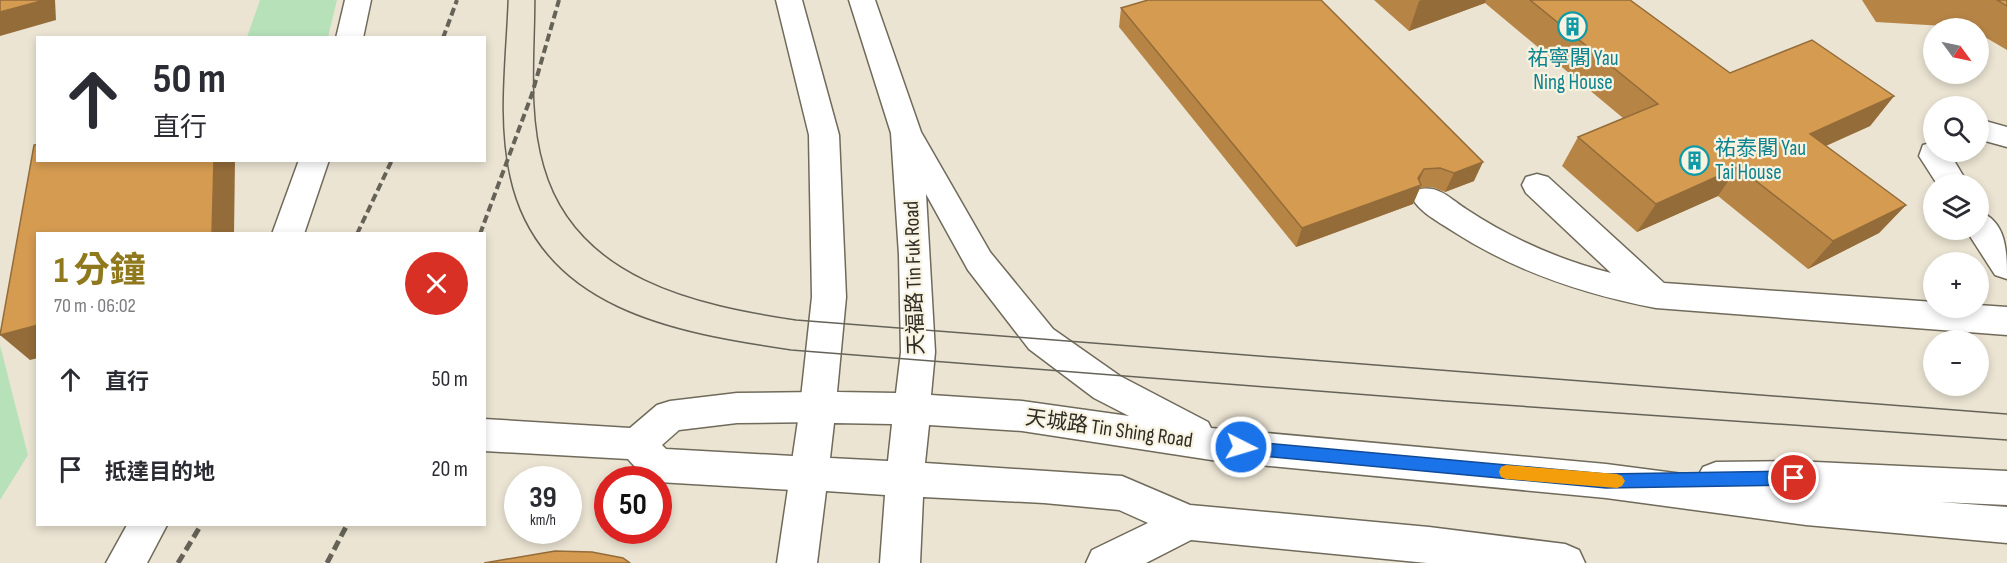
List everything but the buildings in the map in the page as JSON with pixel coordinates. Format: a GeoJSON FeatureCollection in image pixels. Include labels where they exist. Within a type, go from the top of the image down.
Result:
{"type":"FeatureCollection","features":[{"type":"Feature","properties":{"kind":"main road"},"geometry":{"type":"LineString","coordinates":[[349,36],[358,0]]}},
{"type":"Feature","properties":{"kind":"main road"},"geometry":{"type":"LineString","coordinates":[[789,0],[824,135],[829,297],[810,474],[797,563]]}},
{"type":"Feature","properties":{"kind":"main road","name":"天福路 Tin Fuk Road"},"geometry":{"type":"LineString","coordinates":[[862,0],[906,133],[918,334],[900,563]]}},
{"type":"Feature","properties":{"kind":"main road"},"geometry":{"type":"LineString","coordinates":[[1989,132],[2007,137]]}},
{"type":"Feature","properties":{"kind":"main road"},"geometry":{"type":"LineString","coordinates":[[906,133],[979,261],[1041,339],[1107,387],[1218,445]]}},
{"type":"Feature","properties":{"kind":"main road"},"geometry":{"type":"LineString","coordinates":[[289,232],[313,162]]}},
{"type":"Feature","properties":{"kind":"main road"},"geometry":{"type":"LineString","coordinates":[[1537,185],[1656,295]]}},
{"type":"Feature","properties":{"kind":"main road"},"geometry":{"type":"LineString","coordinates":[[1428,198],[1470,229],[1520,256],[1589,281],[1656,295],[2007,321]]}},
{"type":"Feature","properties":{"kind":"main road","name":"天城路 Tin Shing Road"},"geometry":{"type":"LineString","coordinates":[[637,444],[670,416],[737,408],[913,409],[1022,416],[1218,445],[1606,481],[1806,508],[2007,525]]}},
{"type":"Feature","properties":{"kind":"main road"},"geometry":{"type":"LineString","coordinates":[[486,435],[637,444],[657,465],[1044,486],[1122,493],[1188,522],[1429,545],[1565,563]]}},
{"type":"Feature","properties":{"kind":"main road"},"geometry":{"type":"LineString","coordinates":[[1606,481],[1794,478],[2007,488]]}},
{"type":"Feature","properties":{"kind":"main road"},"geometry":{"type":"LineString","coordinates":[[1106,563],[1188,522]]}},
{"type":"Feature","properties":{"kind":"main road"},"geometry":{"type":"LineString","coordinates":[[126,563],[147,526]]}},
{"type":"Feature","properties":{"kind":"green space"},"geometry":{"type":"Polygon","coordinates":[[[260,0],[337,0],[328,36],[247,36],[260,0]]]}},
{"type":"Feature","properties":{"kind":"green space"},"geometry":{"type":"Polygon","coordinates":[[[0,345],[28,455],[0,500],[0,345]]]}},
{"type":"Feature","properties":{"kind":"tram line"},"geometry":{"type":"LineString","coordinates":[[508,0],[503,89],[504,133],[510,177],[526,222],[550,258],[581,286],[618,307],[659,323],[703,334],[791,350],[1446,401],[2007,440]]}},
{"type":"Feature","properties":{"kind":"tram line"},"geometry":{"type":"LineString","coordinates":[[535,0],[534,105],[536,126],[544,167],[560,205],[583,236],[611,261],[644,280],[681,295],[719,306],[796,320],[2007,414]]}},
{"type":"Feature","properties":{"kind":"railway"},"geometry":{"type":"LineString","coordinates":[[444,36],[457,0]]}},
{"type":"Feature","properties":{"kind":"railway"},"geometry":{"type":"LineString","coordinates":[[481,232],[532,94],[559,0]]}},
{"type":"Feature","properties":{"kind":"railway"},"geometry":{"type":"LineString","coordinates":[[358,232],[391,162]]}},
{"type":"Feature","properties":{"kind":"railway"},"geometry":{"type":"LineString","coordinates":[[178,563],[200,526]]}},
{"type":"Feature","properties":{"kind":"railway"},"geometry":{"type":"LineString","coordinates":[[327,563],[346,526]]}},
{"type":"Feature","properties":{"kind":"slow traffic"},"geometry":{"type":"LineString","coordinates":[[1506,472],[1617,481]]}},
{"type":"Feature","properties":{"kind":"place","name":"祐寧閣 Yau Ning House"},"geometry":{"type":"Point","coordinates":[1573,27]}},
{"type":"Feature","properties":{"kind":"place","name":"祐泰閣 Yau Tai House"},"geometry":{"type":"Point","coordinates":[1694,160]}},
{"type":"Feature","properties":{"kind":"route"},"geometry":{"type":"LineString","coordinates":[[1241,447],[1606,481],[1794,478]]}}]}
